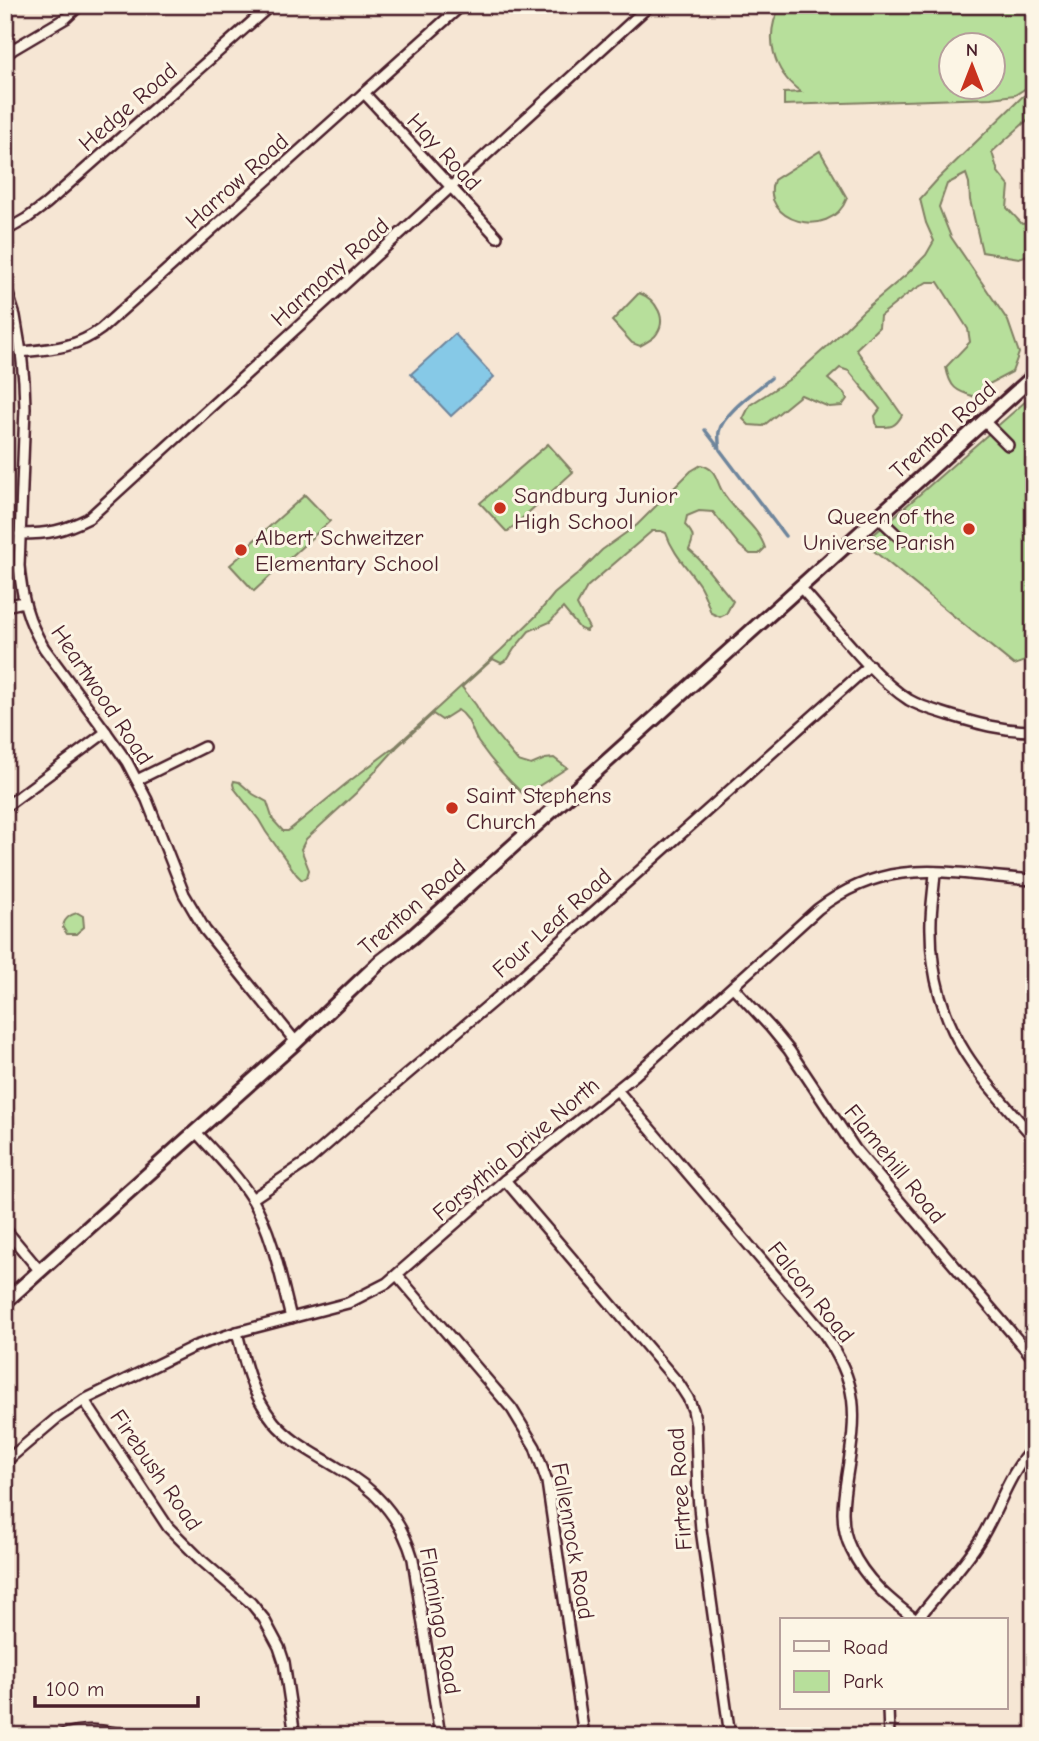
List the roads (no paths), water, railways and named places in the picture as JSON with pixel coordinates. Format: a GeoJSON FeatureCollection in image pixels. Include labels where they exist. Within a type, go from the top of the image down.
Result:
{"type":"FeatureCollection","features":[{"type":"Feature","properties":{"kind":"main road","name":"Trenton Road"},"geometry":{"type":"LineString","coordinates":[[5,1302],[1034,376]]}},
{"type":"Feature","properties":{"kind":"street"},"geometry":{"type":"LineString","coordinates":[[5,42],[8,53],[66,18],[80,5]]}},
{"type":"Feature","properties":{"kind":"street","name":"Hedge Road"},"geometry":{"type":"LineString","coordinates":[[5,231],[46,204],[271,5]]}},
{"type":"Feature","properties":{"kind":"street","name":"Harrow Road"},"geometry":{"type":"LineString","coordinates":[[21,352],[72,345],[101,329],[462,5]]}},
{"type":"Feature","properties":{"kind":"street","name":"Harmony Road"},"geometry":{"type":"LineString","coordinates":[[20,534],[52,533],[70,528],[89,518],[650,5]]}},
{"type":"Feature","properties":{"kind":"street","name":"Hay Road"},"geometry":{"type":"LineString","coordinates":[[364,93],[497,237]]}},
{"type":"Feature","properties":{"kind":"street","name":"Heartwood Road"},"geometry":{"type":"LineString","coordinates":[[5,285],[15,316],[21,352],[25,408],[19,566],[23,602],[44,648],[106,732],[137,780],[184,894],[198,920],[296,1042]]}},
{"type":"Feature","properties":{"kind":"street"},"geometry":{"type":"LineString","coordinates":[[984,421],[1008,445]]}},
{"type":"Feature","properties":{"kind":"street"},"geometry":{"type":"LineString","coordinates":[[878,517],[902,540]]}},
{"type":"Feature","properties":{"kind":"street"},"geometry":{"type":"LineString","coordinates":[[800,587],[889,685],[910,701],[991,727],[1034,731]]}},
{"type":"Feature","properties":{"kind":"street"},"geometry":{"type":"LineString","coordinates":[[5,606],[23,602]]}},
{"type":"Feature","properties":{"kind":"street","name":"Four Leaf Road"},"geometry":{"type":"LineString","coordinates":[[252,1199],[308,1161],[504,992],[870,665]]}},
{"type":"Feature","properties":{"kind":"street"},"geometry":{"type":"LineString","coordinates":[[5,807],[106,732]]}},
{"type":"Feature","properties":{"kind":"street"},"geometry":{"type":"LineString","coordinates":[[137,780],[204,747]]}},
{"type":"Feature","properties":{"kind":"street"},"geometry":{"type":"LineString","coordinates":[[935,872],[931,947],[944,1010],[966,1054],[985,1081],[1034,1138]]}},
{"type":"Feature","properties":{"kind":"street","name":"Forsythia Drive North"},"geometry":{"type":"LineString","coordinates":[[5,1462],[84,1400],[193,1348],[237,1332],[348,1303],[370,1293],[397,1275],[505,1180],[617,1090],[818,909],[847,889],[871,879],[898,873],[935,872],[1034,880]]}},
{"type":"Feature","properties":{"kind":"street","name":"Flamehill Road"},"geometry":{"type":"LineString","coordinates":[[733,987],[789,1050],[855,1149],[1034,1359]]}},
{"type":"Feature","properties":{"kind":"street","name":"Falcon Road"},"geometry":{"type":"LineString","coordinates":[[617,1090],[822,1331],[838,1355],[848,1376],[854,1412],[842,1506],[847,1539],[866,1575],[914,1618]]}},
{"type":"Feature","properties":{"kind":"street"},"geometry":{"type":"LineString","coordinates":[[195,1131],[252,1199],[268,1235],[290,1318]]}},
{"type":"Feature","properties":{"kind":"street","name":"Firtree Road"},"geometry":{"type":"LineString","coordinates":[[505,1180],[679,1384],[693,1410],[701,1529],[730,1736]]}},
{"type":"Feature","properties":{"kind":"street"},"geometry":{"type":"LineString","coordinates":[[5,1229],[40,1270]]}},
{"type":"Feature","properties":{"kind":"street","name":"Fallenrock Road"},"geometry":{"type":"LineString","coordinates":[[397,1275],[512,1409],[540,1459],[555,1528],[584,1736]]}},
{"type":"Feature","properties":{"kind":"street","name":"Flamingo Road"},"geometry":{"type":"LineString","coordinates":[[237,1332],[255,1392],[274,1422],[300,1445],[371,1489],[401,1529],[414,1559],[440,1736]]}},
{"type":"Feature","properties":{"kind":"street","name":"Firebush Road"},"geometry":{"type":"LineString","coordinates":[[84,1400],[168,1527],[251,1603],[264,1619],[284,1662],[295,1734]]}},
{"type":"Feature","properties":{"kind":"street"},"geometry":{"type":"LineString","coordinates":[[918,1618],[981,1538],[1010,1480],[1034,1447]]}},
{"type":"Feature","properties":{"kind":"street"},"geometry":{"type":"LineString","coordinates":[[888,1710],[888,1736]]}},
{"type":"Feature","properties":{"kind":"street"},"geometry":{"type":"LineString","coordinates":[[59,1736],[89,1729],[132,1736]]}},
{"type":"Feature","properties":{"kind":"street"},"geometry":{"type":"LineString","coordinates":[[270,1736],[295,1734]]}},
{"type":"Feature","properties":{"kind":"water"},"geometry":{"type":"Polygon","coordinates":[[[455,334],[494,377],[451,416],[411,374],[455,334]]]}},
{"type":"Feature","properties":{"kind":"waterway"},"geometry":{"type":"LineString","coordinates":[[771,378],[726,418],[719,432],[719,441],[720,450],[785,536]]}},
{"type":"Feature","properties":{"kind":"waterway"},"geometry":{"type":"LineString","coordinates":[[705,430],[719,448]]}},
{"type":"Feature","properties":{"kind":"place","name":"Sandburg Junior High School"},"geometry":{"type":"Point","coordinates":[500,508]}},
{"type":"Feature","properties":{"kind":"place","name":"Queen of the Universe Parish"},"geometry":{"type":"Point","coordinates":[969,529]}},
{"type":"Feature","properties":{"kind":"place","name":"Albert Schweitzer Elementary School"},"geometry":{"type":"Point","coordinates":[241,550]}},
{"type":"Feature","properties":{"kind":"place","name":"Saint Stephens Church"},"geometry":{"type":"Point","coordinates":[452,808]}}]}
